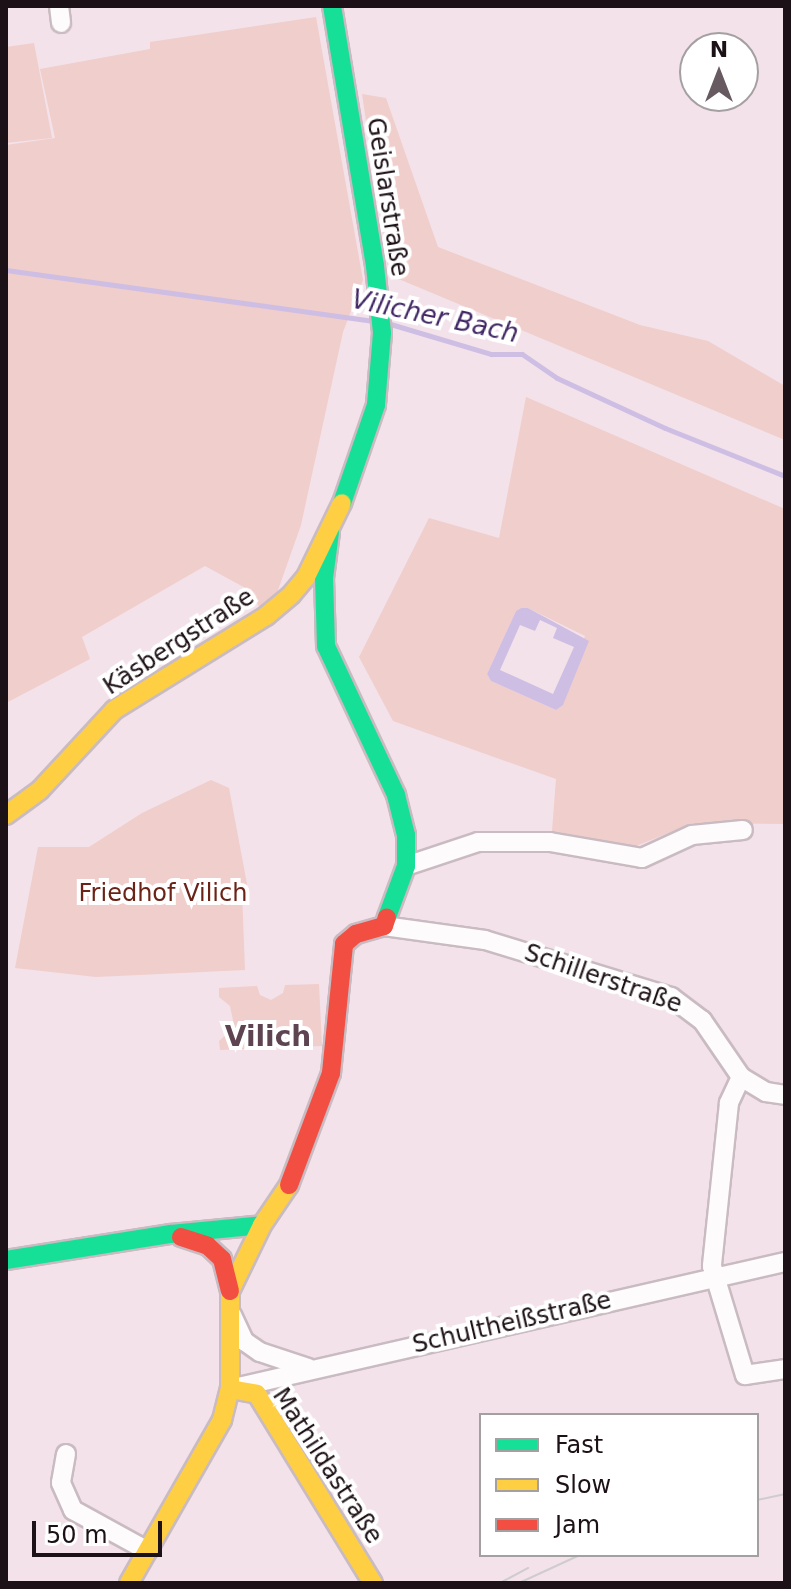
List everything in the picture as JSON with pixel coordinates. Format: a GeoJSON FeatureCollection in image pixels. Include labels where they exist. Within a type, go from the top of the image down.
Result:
{"type":"FeatureCollection","features":[{"type":"Feature","properties":{"kind":"street","name":"Geislarstraße"},"geometry":{"type":"LineString","coordinates":[[330,532],[363,450],[376,405],[382,333],[332,6]]}},
{"type":"Feature","properties":{"kind":"street","name":"Käsbergstraße"},"geometry":{"type":"LineString","coordinates":[[6,815],[40,790],[114,710],[266,616],[291,595],[306,577],[330,532]]}},
{"type":"Feature","properties":{"kind":"street"},"geometry":{"type":"LineString","coordinates":[[230,1291],[262,1225],[295,1175],[331,1073],[344,944],[356,934],[384,926],[406,866],[406,835],[396,795],[326,646],[324,600],[330,532]]}},
{"type":"Feature","properties":{"kind":"street"},"geometry":{"type":"LineString","coordinates":[[291,595],[305,591],[324,600]]}},
{"type":"Feature","properties":{"kind":"street"},"geometry":{"type":"LineString","coordinates":[[406,866],[478,842],[550,842],[642,858],[692,835],[743,830]]}},
{"type":"Feature","properties":{"kind":"street","name":"Schillerstraße"},"geometry":{"type":"LineString","coordinates":[[384,926],[485,940],[671,997],[702,1020],[741,1077]]}},
{"type":"Feature","properties":{"kind":"street"},"geometry":{"type":"LineString","coordinates":[[785,1095],[766,1092],[741,1077],[729,1103],[712,1266],[745,1375],[785,1369]]}},
{"type":"Feature","properties":{"kind":"street"},"geometry":{"type":"LineString","coordinates":[[6,1260],[171,1234],[262,1225]]}},
{"type":"Feature","properties":{"kind":"street"},"geometry":{"type":"LineString","coordinates":[[129,1583],[213,1438],[230,1389],[230,1291],[222,1259],[208,1246],[171,1234]]}},
{"type":"Feature","properties":{"kind":"street","name":"Schultheißstraße"},"geometry":{"type":"LineString","coordinates":[[230,1389],[310,1368],[785,1262]]}},
{"type":"Feature","properties":{"kind":"street"},"geometry":{"type":"LineString","coordinates":[[231,1313],[244,1341],[260,1352],[310,1368]]}},
{"type":"Feature","properties":{"kind":"street","name":"Mathildastraße"},"geometry":{"type":"LineString","coordinates":[[230,1389],[257,1394],[373,1583]]}},
{"type":"Feature","properties":{"kind":"street"},"geometry":{"type":"LineString","coordinates":[[66,1454],[61,1483],[73,1510],[148,1551]]}},
{"type":"Feature","properties":{"kind":"green space"},"geometry":{"type":"Polygon","coordinates":[[[316,17],[363,280],[343,332],[301,525],[277,593],[260,608],[249,590],[205,566],[82,637],[90,659],[6,703],[6,145],[55,138],[40,69],[150,49],[150,42],[316,17]]]}},
{"type":"Feature","properties":{"kind":"green space"},"geometry":{"type":"Polygon","coordinates":[[[34,43],[52,138],[6,143],[6,47],[34,43]]]}},
{"type":"Feature","properties":{"kind":"green space"},"geometry":{"type":"Polygon","coordinates":[[[362,94],[386,98],[438,247],[640,325],[708,341],[785,386],[785,440],[389,275],[362,94]]]}},
{"type":"Feature","properties":{"kind":"green space"},"geometry":{"type":"Polygon","coordinates":[[[526,397],[785,509],[785,824],[693,823],[636,846],[552,831],[556,779],[393,721],[359,657],[429,518],[499,538],[526,397]],[[528,608],[516,611],[487,674],[491,681],[556,710],[585,636],[528,608]]]}},
{"type":"Feature","properties":{"kind":"green space","name":"Friedhof Vilich"},"geometry":{"type":"Polygon","coordinates":[[[211,780],[229,788],[247,884],[242,892],[245,970],[96,977],[15,968],[38,847],[89,847],[142,813],[211,780]]]}},
{"type":"Feature","properties":{"kind":"green space"},"geometry":{"type":"Polygon","coordinates":[[[319,984],[322,1046],[220,1050],[219,1041],[229,1032],[233,1020],[230,1006],[219,997],[219,988],[257,986],[260,995],[271,1000],[283,993],[285,985],[319,984]]]}},
{"type":"Feature","properties":{"kind":"shaded area"},"geometry":{"type":"Polygon","coordinates":[[[528,608],[589,641],[563,705],[556,710],[491,681],[487,674],[516,611],[528,608]],[[540,620],[535,631],[520,625],[500,670],[553,694],[574,647],[553,638],[557,628],[540,620]]]}},
{"type":"Feature","properties":{"kind":"waterway","name":"Vilicher Bach"},"geometry":{"type":"LineString","coordinates":[[6,270],[373,321]]}},
{"type":"Feature","properties":{"kind":"waterway","name":"Vilicher Bach"},"geometry":{"type":"LineString","coordinates":[[387,323],[491,354],[522,354],[557,378],[665,428],[785,476]]}},
{"type":"Feature","properties":{"kind":"tram line"},"geometry":{"type":"LineString","coordinates":[[759,1500],[785,1494]]}},
{"type":"Feature","properties":{"kind":"tram line"},"geometry":{"type":"LineString","coordinates":[[519,1583],[576,1557]]}},
{"type":"Feature","properties":{"kind":"tram line"},"geometry":{"type":"LineString","coordinates":[[500,1583],[528,1568]]}},
{"type":"Feature","properties":{"kind":"traffic: fast"},"geometry":{"type":"LineString","coordinates":[[332,6],[375,266],[382,333],[376,405],[342,503]]}},
{"type":"Feature","properties":{"kind":"traffic: fast"},"geometry":{"type":"LineString","coordinates":[[330,532],[324,578],[326,646],[396,795],[406,835],[406,866],[387,917]]}},
{"type":"Feature","properties":{"kind":"traffic: fast"},"geometry":{"type":"LineString","coordinates":[[6,1260],[171,1234],[262,1225]]}},
{"type":"Feature","properties":{"kind":"traffic: slow"},"geometry":{"type":"LineString","coordinates":[[6,815],[40,790],[114,710],[266,616],[291,595],[306,577],[342,503]]}},
{"type":"Feature","properties":{"kind":"traffic: slow"},"geometry":{"type":"LineString","coordinates":[[129,1583],[222,1420],[230,1389],[230,1291],[262,1225],[289,1185]]}},
{"type":"Feature","properties":{"kind":"traffic: slow"},"geometry":{"type":"LineString","coordinates":[[230,1389],[257,1394],[373,1583]]}},
{"type":"Feature","properties":{"kind":"traffic: jam"},"geometry":{"type":"LineString","coordinates":[[289,1185],[331,1073],[344,944],[356,934],[384,926],[387,917]]}},
{"type":"Feature","properties":{"kind":"traffic: jam"},"geometry":{"type":"LineString","coordinates":[[181,1237],[208,1246],[222,1259],[230,1291]]}},
{"type":"Feature","properties":{"kind":"district","name":"Vilich"},"geometry":{"type":"Point","coordinates":[268,1037]}}]}
